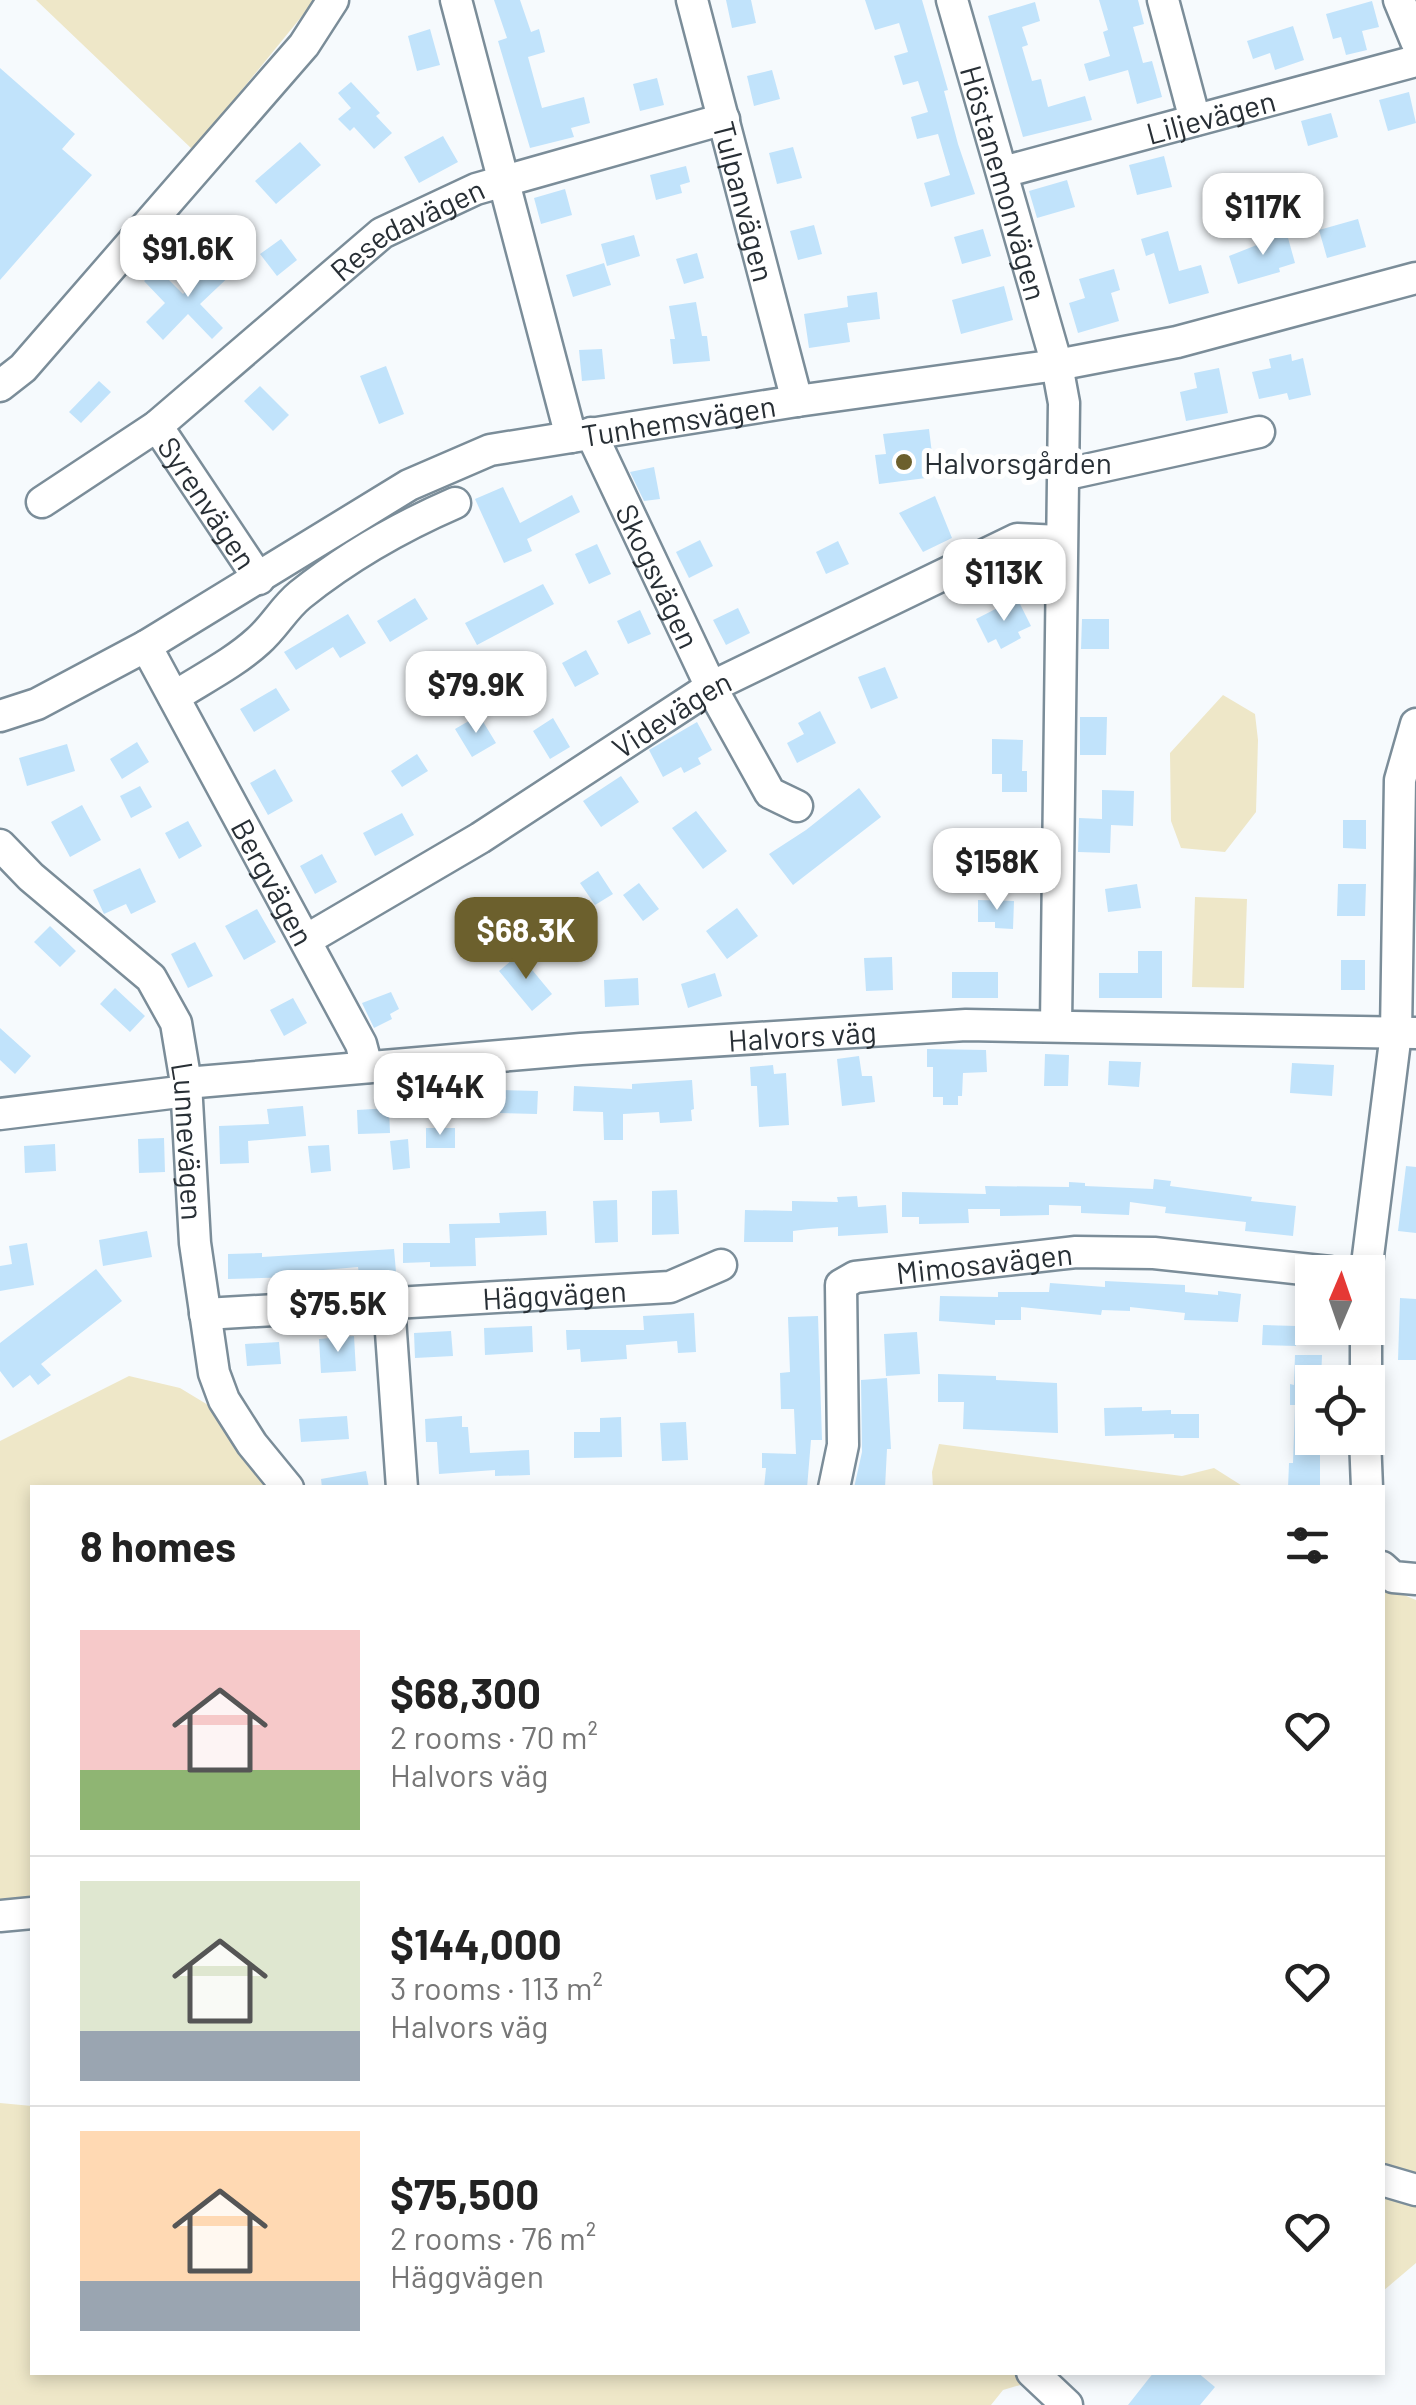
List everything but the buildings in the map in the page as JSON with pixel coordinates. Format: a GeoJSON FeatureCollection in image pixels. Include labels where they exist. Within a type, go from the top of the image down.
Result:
{"type":"FeatureCollection","features":[{"type":"Feature","properties":{"kind":"street"},"geometry":{"type":"LineString","coordinates":[[0,386],[23,368],[304,45],[333,0]]}},
{"type":"Feature","properties":{"kind":"street","name":"Skogsvägen"},"geometry":{"type":"LineString","coordinates":[[456,0],[504,180],[581,435],[770,793],[797,806]]}},
{"type":"Feature","properties":{"kind":"street","name":"Tulpanvägen"},"geometry":{"type":"LineString","coordinates":[[692,0],[797,402]]}},
{"type":"Feature","properties":{"kind":"street","name":"Höstanemonvägen"},"geometry":{"type":"LineString","coordinates":[[952,0],[1058,365],[1064,402],[1056,1025]]}},
{"type":"Feature","properties":{"kind":"street"},"geometry":{"type":"LineString","coordinates":[[1163,0],[1195,120]]}},
{"type":"Feature","properties":{"kind":"street"},"geometry":{"type":"LineString","coordinates":[[1400,0],[1416,41]]}},
{"type":"Feature","properties":{"kind":"street","name":"Liljevägen"},"geometry":{"type":"LineString","coordinates":[[1003,172],[1416,61]]}},
{"type":"Feature","properties":{"kind":"street","name":"Resedavägen"},"geometry":{"type":"LineString","coordinates":[[42,502],[157,426],[382,233],[476,189],[724,119]]}},
{"type":"Feature","properties":{"kind":"street","name":"Tunhemsvägen"},"geometry":{"type":"LineString","coordinates":[[0,716],[37,704],[146,646],[409,485],[490,450],[1058,365],[1177,342],[1416,278]]}},
{"type":"Feature","properties":{"kind":"street","name":"Syrenvägen"},"geometry":{"type":"LineString","coordinates":[[157,426],[259,579]]}},
{"type":"Feature","properties":{"kind":"street"},"geometry":{"type":"LineString","coordinates":[[1063,475],[1259,432]]}},
{"type":"Feature","properties":{"kind":"street"},"geometry":{"type":"LineString","coordinates":[[174,697],[242,654],[303,593],[414,521],[455,503]]}},
{"type":"Feature","properties":{"kind":"street","name":"Videvägen"},"geometry":{"type":"LineString","coordinates":[[306,940],[480,838],[711,687],[1017,540],[1060,541]]}},
{"type":"Feature","properties":{"kind":"street","name":"Bergvägen"},"geometry":{"type":"LineString","coordinates":[[146,646],[361,1044],[366,1067]]}},
{"type":"Feature","properties":{"kind":"street"},"geometry":{"type":"LineString","coordinates":[[1369,1255],[1406,1033],[1400,780],[1416,724]]}},
{"type":"Feature","properties":{"kind":"street","name":"Lunnevägen"},"geometry":{"type":"LineString","coordinates":[[0,845],[31,877],[151,978],[176,1023],[186,1087],[195,1243],[214,1373],[224,1400],[252,1444],[286,1485]]}},
{"type":"Feature","properties":{"kind":"street","name":"Halvors väg"},"geometry":{"type":"LineString","coordinates":[[0,1114],[186,1087],[366,1067],[905,1028],[1056,1025],[1406,1033]]}},
{"type":"Feature","properties":{"kind":"street","name":"Mimosavägen"},"geometry":{"type":"LineString","coordinates":[[835,1485],[843,1446],[841,1285],[854,1277],[1076,1252],[1154,1254],[1295,1268]]}},
{"type":"Feature","properties":{"kind":"street","name":"Häggvägen"},"geometry":{"type":"LineString","coordinates":[[205,1314],[670,1287],[721,1266]]}},
{"type":"Feature","properties":{"kind":"street"},"geometry":{"type":"LineString","coordinates":[[389,1304],[402,1485]]}},
{"type":"Feature","properties":{"kind":"street"},"geometry":{"type":"LineString","coordinates":[[1367,1455],[1368,1485]]}},
{"type":"Feature","properties":{"kind":"street"},"geometry":{"type":"LineString","coordinates":[[1385,1570],[1393,1577],[1416,1579]]}},
{"type":"Feature","properties":{"kind":"street"},"geometry":{"type":"LineString","coordinates":[[0,1916],[30,1913]]}},
{"type":"Feature","properties":{"kind":"street"},"geometry":{"type":"LineString","coordinates":[[1385,2181],[1416,2190]]}},
{"type":"Feature","properties":{"kind":"street"},"geometry":{"type":"LineString","coordinates":[[1035,2375],[1066,2405]]}},
{"type":"Feature","properties":{"kind":"shaded area"},"geometry":{"type":"Polygon","coordinates":[[[36,0],[315,0],[193,150],[36,0]]]}},
{"type":"Feature","properties":{"kind":"shaded area"},"geometry":{"type":"Polygon","coordinates":[[[1223,695],[1255,714],[1256,812],[1225,852],[1181,848],[1171,821],[1170,753],[1223,695]]]}},
{"type":"Feature","properties":{"kind":"shaded area"},"geometry":{"type":"Polygon","coordinates":[[[1195,897],[1247,899],[1244,988],[1192,987],[1195,897]]]}},
{"type":"Feature","properties":{"kind":"shaded area"},"geometry":{"type":"Polygon","coordinates":[[[129,1376],[180,1388],[213,1408],[272,1485],[30,1485],[30,1899],[0,1903],[0,1441],[129,1376]]]}},
{"type":"Feature","properties":{"kind":"shaded area"},"geometry":{"type":"Polygon","coordinates":[[[939,1444],[1182,1476],[1214,1468],[1241,1485],[933,1485],[939,1444]]]}},
{"type":"Feature","properties":{"kind":"shaded area"},"geometry":{"type":"Polygon","coordinates":[[[1385,1587],[1416,1600],[1416,2263],[1385,2289],[1385,1587]]]}},
{"type":"Feature","properties":{"kind":"shaded area"},"geometry":{"type":"Polygon","coordinates":[[[0,2103],[30,2106],[30,2375],[1054,2375],[1003,2390],[991,2405],[0,2405],[0,2103]]]}},
{"type":"Feature","properties":{"kind":"place","name":"Halvorsgården"},"geometry":{"type":"Point","coordinates":[904,462]}}]}
